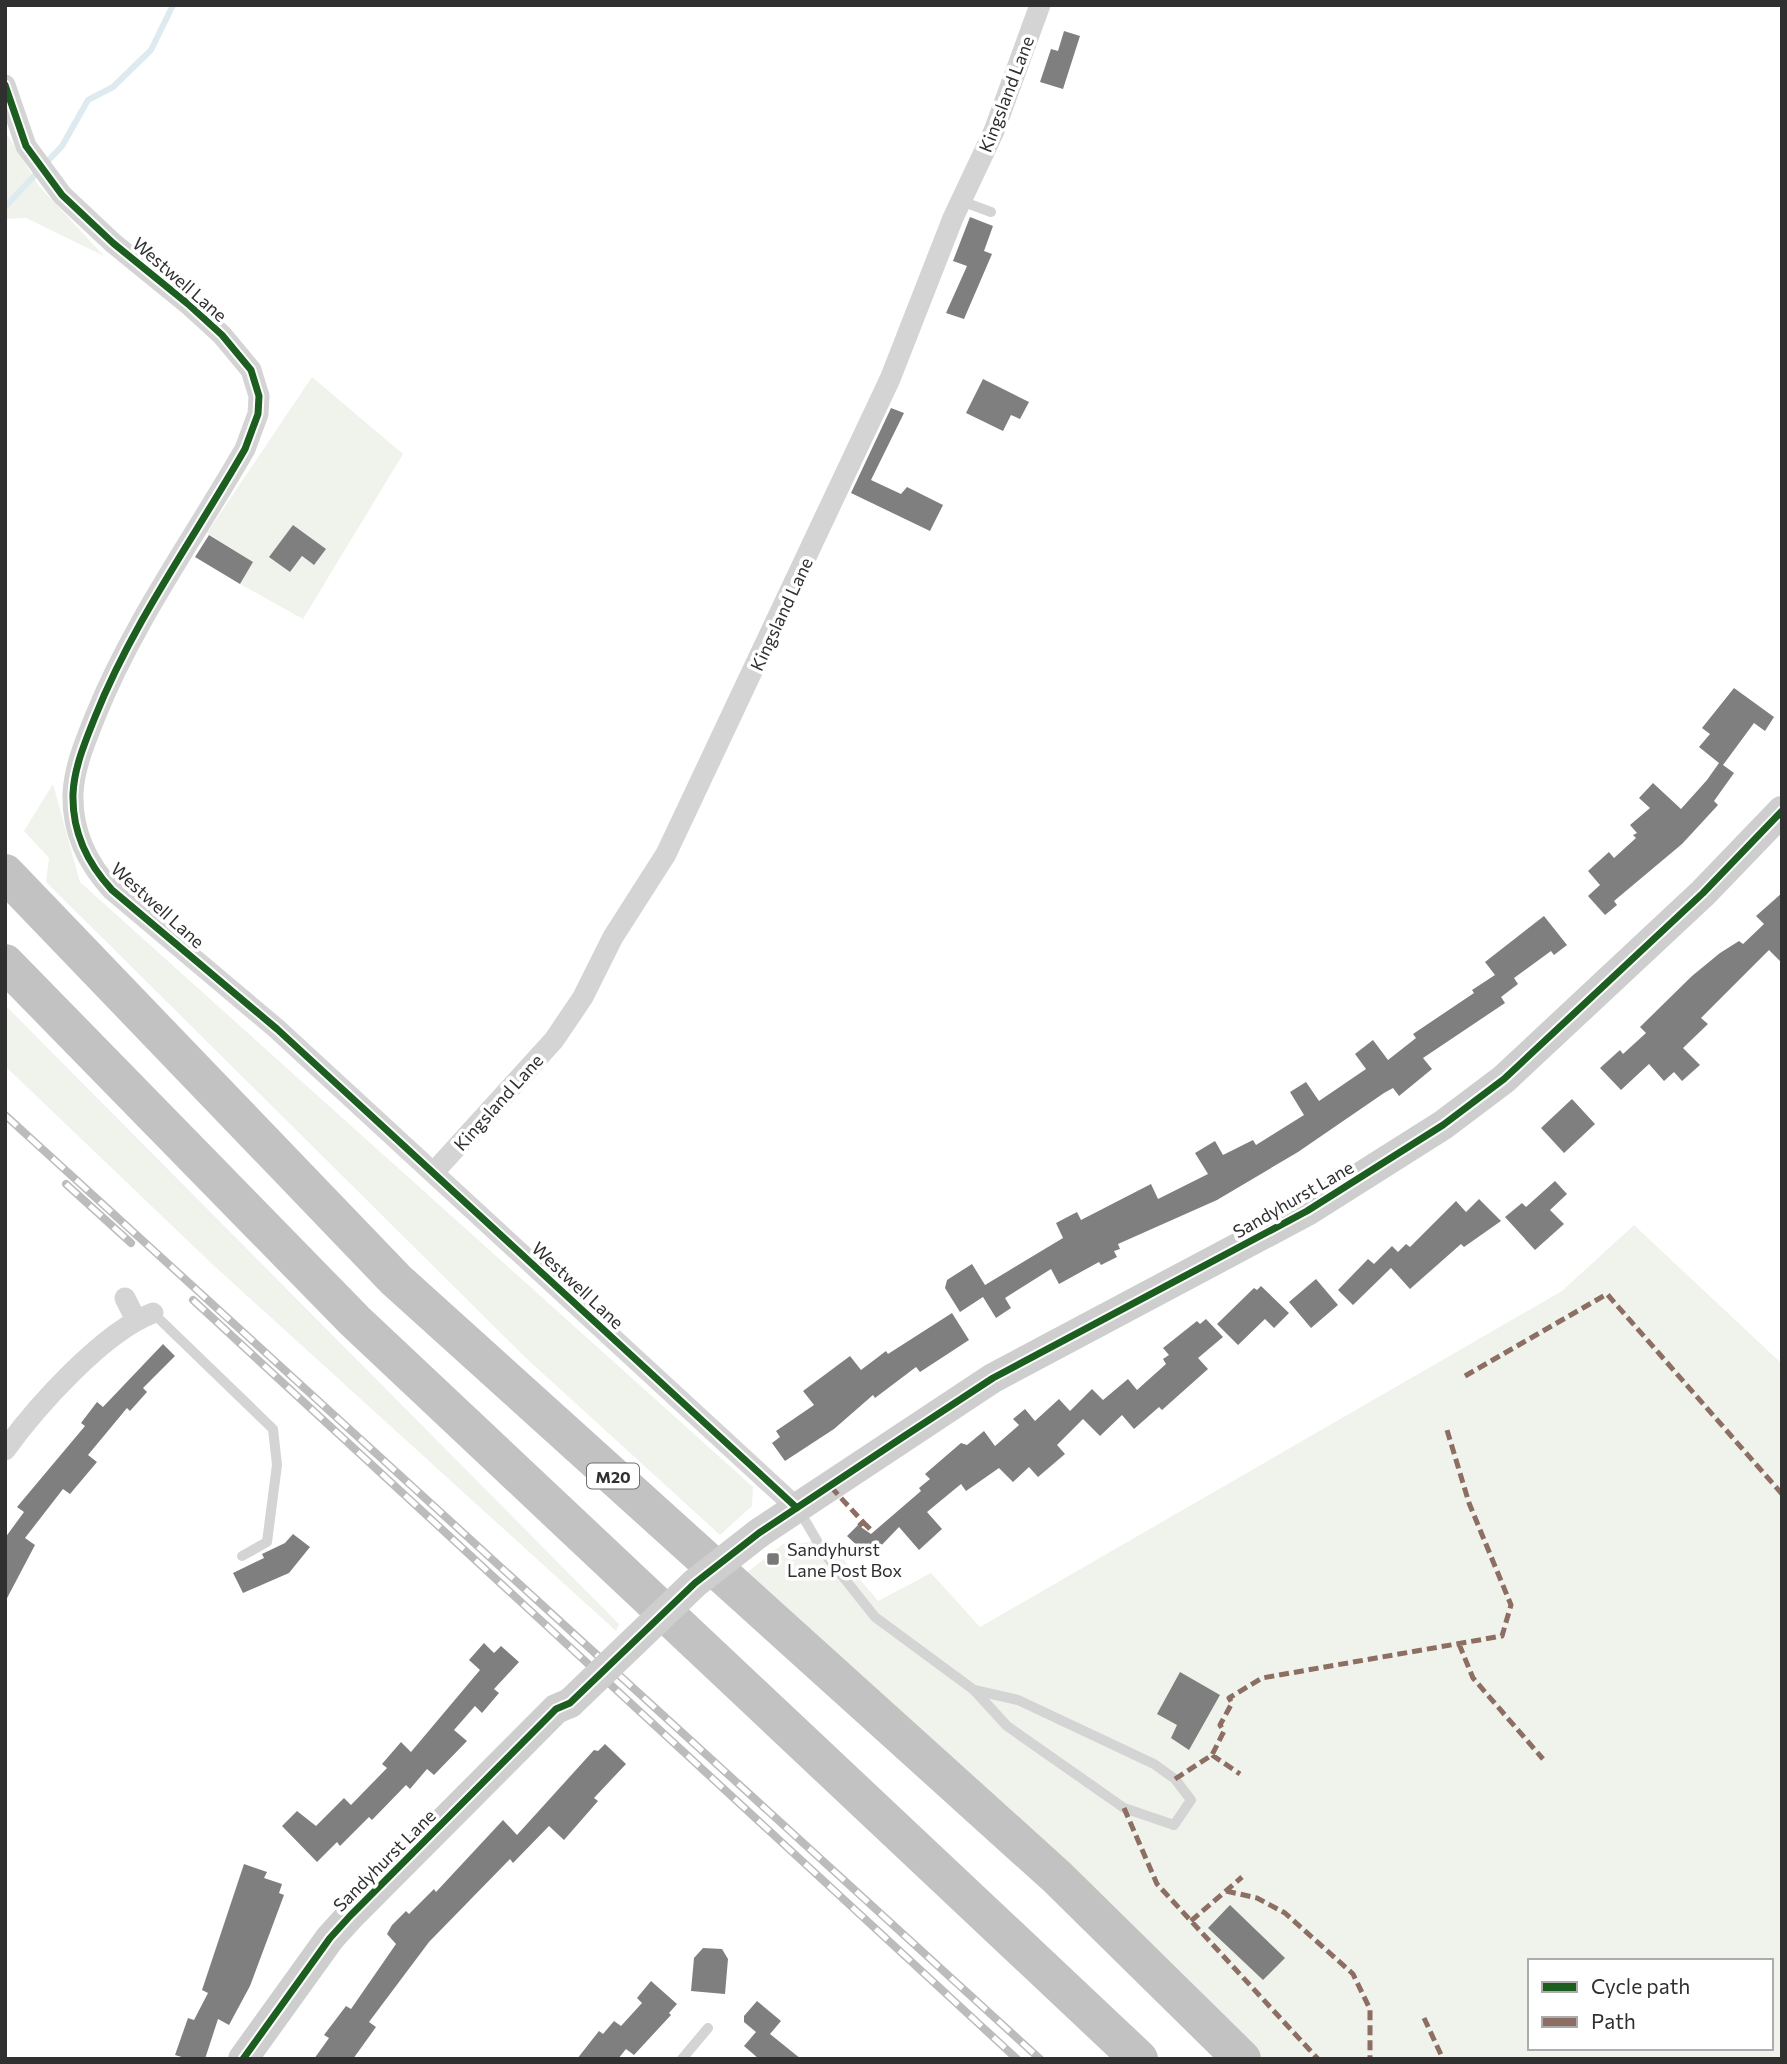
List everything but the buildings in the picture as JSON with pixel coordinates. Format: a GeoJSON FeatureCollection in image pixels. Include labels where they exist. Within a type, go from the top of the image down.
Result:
{"type":"FeatureCollection","features":[{"type":"Feature","properties":{"kind":"highway","name":"M20"},"geometry":{"type":"LineString","coordinates":[[5,873],[396,1280],[1056,1877],[1242,2059]]}},
{"type":"Feature","properties":{"kind":"highway"},"geometry":{"type":"LineString","coordinates":[[5,963],[355,1321],[1139,2059]]}},
{"type":"Feature","properties":{"kind":"street","name":"Kingsland Lane"},"geometry":{"type":"LineString","coordinates":[[433,1172],[554,1040],[583,996],[612,937],[666,854],[890,379],[961,201],[994,131],[1040,5]]}},
{"type":"Feature","properties":{"kind":"street","name":"Westwell Lane"},"geometry":{"type":"LineString","coordinates":[[5,85],[35,162],[62,195],[222,335],[251,370],[259,396],[258,414],[246,449],[120,657],[93,722],[74,782],[74,811],[81,842],[91,864],[112,890],[277,1029],[797,1508]]}},
{"type":"Feature","properties":{"kind":"street","name":"Sandyhurst Lane"},"geometry":{"type":"LineString","coordinates":[[243,2059],[322,1949],[350,1916],[556,1709],[570,1703],[695,1583],[759,1533],[993,1378],[1307,1211],[1443,1125],[1523,1062],[1703,893],[1782,811]]}},
{"type":"Feature","properties":{"kind":"street"},"geometry":{"type":"LineString","coordinates":[[5,1450],[43,1401],[145,1316],[125,1298]]}},
{"type":"Feature","properties":{"kind":"lane"},"geometry":{"type":"LineString","coordinates":[[961,201],[991,212]]}},
{"type":"Feature","properties":{"kind":"lane"},"geometry":{"type":"LineString","coordinates":[[145,1316],[273,1429],[277,1465],[267,1542],[242,1556]]}},
{"type":"Feature","properties":{"kind":"lane"},"geometry":{"type":"LineString","coordinates":[[797,1508],[824,1553],[875,1617],[974,1689],[1007,1726],[1124,1808],[1174,1825],[1192,1800],[1175,1779],[1154,1764],[1018,1700],[974,1689]]}},
{"type":"Feature","properties":{"kind":"lane"},"geometry":{"type":"LineString","coordinates":[[682,2059],[708,2028]]}},
{"type":"Feature","properties":{"kind":"shaded area"},"geometry":{"type":"Polygon","coordinates":[[[5,131],[39,186],[104,256],[26,218],[5,219],[5,131]]]}},
{"type":"Feature","properties":{"kind":"shaded area"},"geometry":{"type":"Polygon","coordinates":[[[312,377],[403,454],[303,619],[240,584],[253,562],[207,533],[312,377]],[[325,549],[270,557],[290,572],[302,557],[314,565],[325,549]]]}},
{"type":"Feature","properties":{"kind":"shaded area"},"geometry":{"type":"Polygon","coordinates":[[[53,784],[80,882],[753,1487],[752,1506],[720,1535],[526,1358],[46,882],[49,858],[24,831],[53,784]]]}},
{"type":"Feature","properties":{"kind":"shaded area"},"geometry":{"type":"Polygon","coordinates":[[[5,1005],[619,1624],[616,1631],[211,1263],[5,1066],[5,1005]]]}},
{"type":"Feature","properties":{"kind":"shaded area"},"geometry":{"type":"Polygon","coordinates":[[[1634,1225],[1782,1364],[1782,2059],[1262,2059],[745,1574],[783,1544],[828,1541],[878,1601],[931,1573],[980,1627],[1562,1291],[1634,1225]]]}},
{"type":"Feature","properties":{"kind":"waterway"},"geometry":{"type":"LineString","coordinates":[[5,207],[62,146],[88,100],[113,87],[151,50],[173,5]]}},
{"type":"Feature","properties":{"kind":"railway"},"geometry":{"type":"LineString","coordinates":[[5,1115],[1040,2059]]}},
{"type":"Feature","properties":{"kind":"railway"},"geometry":{"type":"LineString","coordinates":[[66,1184],[131,1243]]}},
{"type":"Feature","properties":{"kind":"railway"},"geometry":{"type":"LineString","coordinates":[[193,1300],[1017,2059]]}},
{"type":"Feature","properties":{"kind":"marked path"},"geometry":{"type":"LineString","coordinates":[[1465,1376],[1607,1294],[1782,1494]]}},
{"type":"Feature","properties":{"kind":"marked path"},"geometry":{"type":"LineString","coordinates":[[1175,1779],[1212,1755],[1224,1731],[1220,1725],[1232,1703],[1229,1698],[1262,1678],[1502,1636],[1511,1605],[1469,1503],[1447,1430]]}},
{"type":"Feature","properties":{"kind":"marked path"},"geometry":{"type":"LineString","coordinates":[[831,1487],[863,1522],[859,1526]]}},
{"type":"Feature","properties":{"kind":"marked path"},"geometry":{"type":"LineString","coordinates":[[863,1522],[873,1532]]}},
{"type":"Feature","properties":{"kind":"marked path"},"geometry":{"type":"LineString","coordinates":[[1459,1644],[1473,1678],[1543,1759]]}},
{"type":"Feature","properties":{"kind":"marked path"},"geometry":{"type":"LineString","coordinates":[[1212,1755],[1240,1774]]}},
{"type":"Feature","properties":{"kind":"marked path"},"geometry":{"type":"LineString","coordinates":[[1124,1808],[1157,1884],[1318,2059]]}},
{"type":"Feature","properties":{"kind":"marked path"},"geometry":{"type":"LineString","coordinates":[[1191,1921],[1242,1877]]}},
{"type":"Feature","properties":{"kind":"marked path"},"geometry":{"type":"LineString","coordinates":[[1226,1891],[1257,1898],[1285,1913],[1353,1974],[1370,2009],[1370,2059]]}},
{"type":"Feature","properties":{"kind":"marked path"},"geometry":{"type":"LineString","coordinates":[[1424,2018],[1443,2059]]}},
{"type":"Feature","properties":{"kind":"cycle path"},"geometry":{"type":"LineString","coordinates":[[5,85],[26,146],[62,195],[113,243],[222,335],[251,370],[259,396],[258,414],[245,449],[127,648],[84,745],[75,775],[73,807],[78,833],[88,857],[112,890],[277,1029],[797,1508]]}},
{"type":"Feature","properties":{"kind":"cycle path"},"geometry":{"type":"LineString","coordinates":[[243,2059],[330,1938],[350,1916],[556,1709],[570,1703],[695,1583],[759,1533],[993,1378],[1307,1211],[1443,1125],[1504,1079],[1703,893],[1782,811]]}},
{"type":"Feature","properties":{"kind":"place","name":"Sandyhurst Lane Post Box"},"geometry":{"type":"Point","coordinates":[773,1559]}}]}
